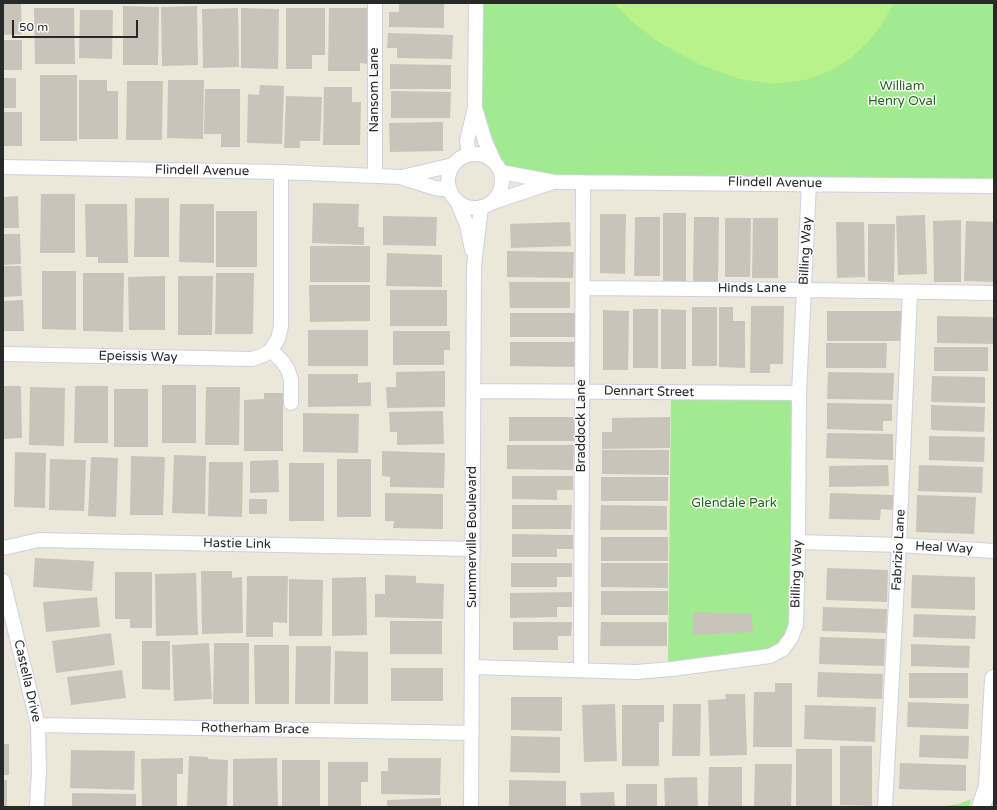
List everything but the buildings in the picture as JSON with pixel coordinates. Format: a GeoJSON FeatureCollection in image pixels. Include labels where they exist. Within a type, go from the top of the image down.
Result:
{"type":"FeatureCollection","features":[{"type":"Feature","properties":{"kind":"street","name":"Nansom Lane"},"geometry":{"type":"LineString","coordinates":[[375,3],[375,176]]}},
{"type":"Feature","properties":{"kind":"street"},"geometry":{"type":"LineString","coordinates":[[470,155],[467,141],[475,107],[476,3]]}},
{"type":"Feature","properties":{"kind":"street"},"geometry":{"type":"LineString","coordinates":[[475,107],[485,141],[497,167],[502,185],[497,197],[487,204],[468,207],[454,196],[449,177],[458,160],[470,155],[482,155],[497,167]]}},
{"type":"Feature","properties":{"kind":"street","name":"Flindell Avenue"},"geometry":{"type":"LineString","coordinates":[[400,178],[454,165]]}},
{"type":"Feature","properties":{"kind":"street","name":"Flindell Avenue"},"geometry":{"type":"LineString","coordinates":[[3,167],[281,172],[375,176],[400,178],[435,188],[454,196]]}},
{"type":"Feature","properties":{"kind":"street","name":"Flindell Avenue"},"geometry":{"type":"LineString","coordinates":[[497,167],[555,182],[994,186]]}},
{"type":"Feature","properties":{"kind":"street"},"geometry":{"type":"LineString","coordinates":[[281,172],[281,326],[278,339],[271,350],[283,362],[288,370],[291,380],[291,403]]}},
{"type":"Feature","properties":{"kind":"street","name":"Flindell Avenue"},"geometry":{"type":"LineString","coordinates":[[487,204],[555,182]]}},
{"type":"Feature","properties":{"kind":"street","name":"Braddock Lane"},"geometry":{"type":"LineString","coordinates":[[581,669],[583,182]]}},
{"type":"Feature","properties":{"kind":"street","name":"Billing Way"},"geometry":{"type":"LineString","coordinates":[[473,667],[581,669],[636,672],[656,671],[770,656],[783,649],[791,638],[796,625],[799,394],[809,184]]}},
{"type":"Feature","properties":{"kind":"street","name":"Summerville Boulevard"},"geometry":{"type":"LineString","coordinates":[[454,196],[467,225],[474,266],[475,391],[471,807]]}},
{"type":"Feature","properties":{"kind":"street","name":"Summerville Boulevard"},"geometry":{"type":"LineString","coordinates":[[474,266],[487,204]]}},
{"type":"Feature","properties":{"kind":"street","name":"Hinds Lane"},"geometry":{"type":"LineString","coordinates":[[582,288],[994,293]]}},
{"type":"Feature","properties":{"kind":"street","name":"Fabrizio Lane"},"geometry":{"type":"LineString","coordinates":[[885,807],[899,545],[910,292]]}},
{"type":"Feature","properties":{"kind":"street","name":"Epeissis Way"},"geometry":{"type":"LineString","coordinates":[[3,354],[252,359],[271,350]]}},
{"type":"Feature","properties":{"kind":"street","name":"Dennart Street"},"geometry":{"type":"LineString","coordinates":[[475,391],[799,394]]}},
{"type":"Feature","properties":{"kind":"street","name":"Hastie Link"},"geometry":{"type":"LineString","coordinates":[[3,548],[39,540],[473,549]]}},
{"type":"Feature","properties":{"kind":"street","name":"Heal Way"},"geometry":{"type":"LineString","coordinates":[[798,542],[994,550]]}},
{"type":"Feature","properties":{"kind":"street","name":"Castella Drive"},"geometry":{"type":"LineString","coordinates":[[3,580],[38,725],[39,771],[37,807]]}},
{"type":"Feature","properties":{"kind":"street"},"geometry":{"type":"LineString","coordinates":[[981,807],[988,786],[994,679]]}},
{"type":"Feature","properties":{"kind":"street","name":"Rotherham Brace"},"geometry":{"type":"LineString","coordinates":[[38,725],[472,733]]}},
{"type":"Feature","properties":{"kind":"green space","name":"William Henry Oval"},"geometry":{"type":"Polygon","coordinates":[[[476,3],[994,3],[994,186],[555,182],[501,172],[475,107],[476,3]]]}},
{"type":"Feature","properties":{"kind":"green space"},"geometry":{"type":"Polygon","coordinates":[[[614,3],[894,3],[880,27],[868,42],[851,58],[830,71],[805,80],[775,84],[739,79],[699,64],[660,43],[631,21],[614,3]]]}},
{"type":"Feature","properties":{"kind":"green space","name":"Glendale Park"},"geometry":{"type":"Polygon","coordinates":[[[671,392],[799,393],[796,625],[783,649],[668,670],[671,392]]]}},
{"type":"Feature","properties":{"kind":"green space"},"geometry":{"type":"Polygon","coordinates":[[[971,799],[969,807],[937,807],[959,804],[971,799]]]}}]}
